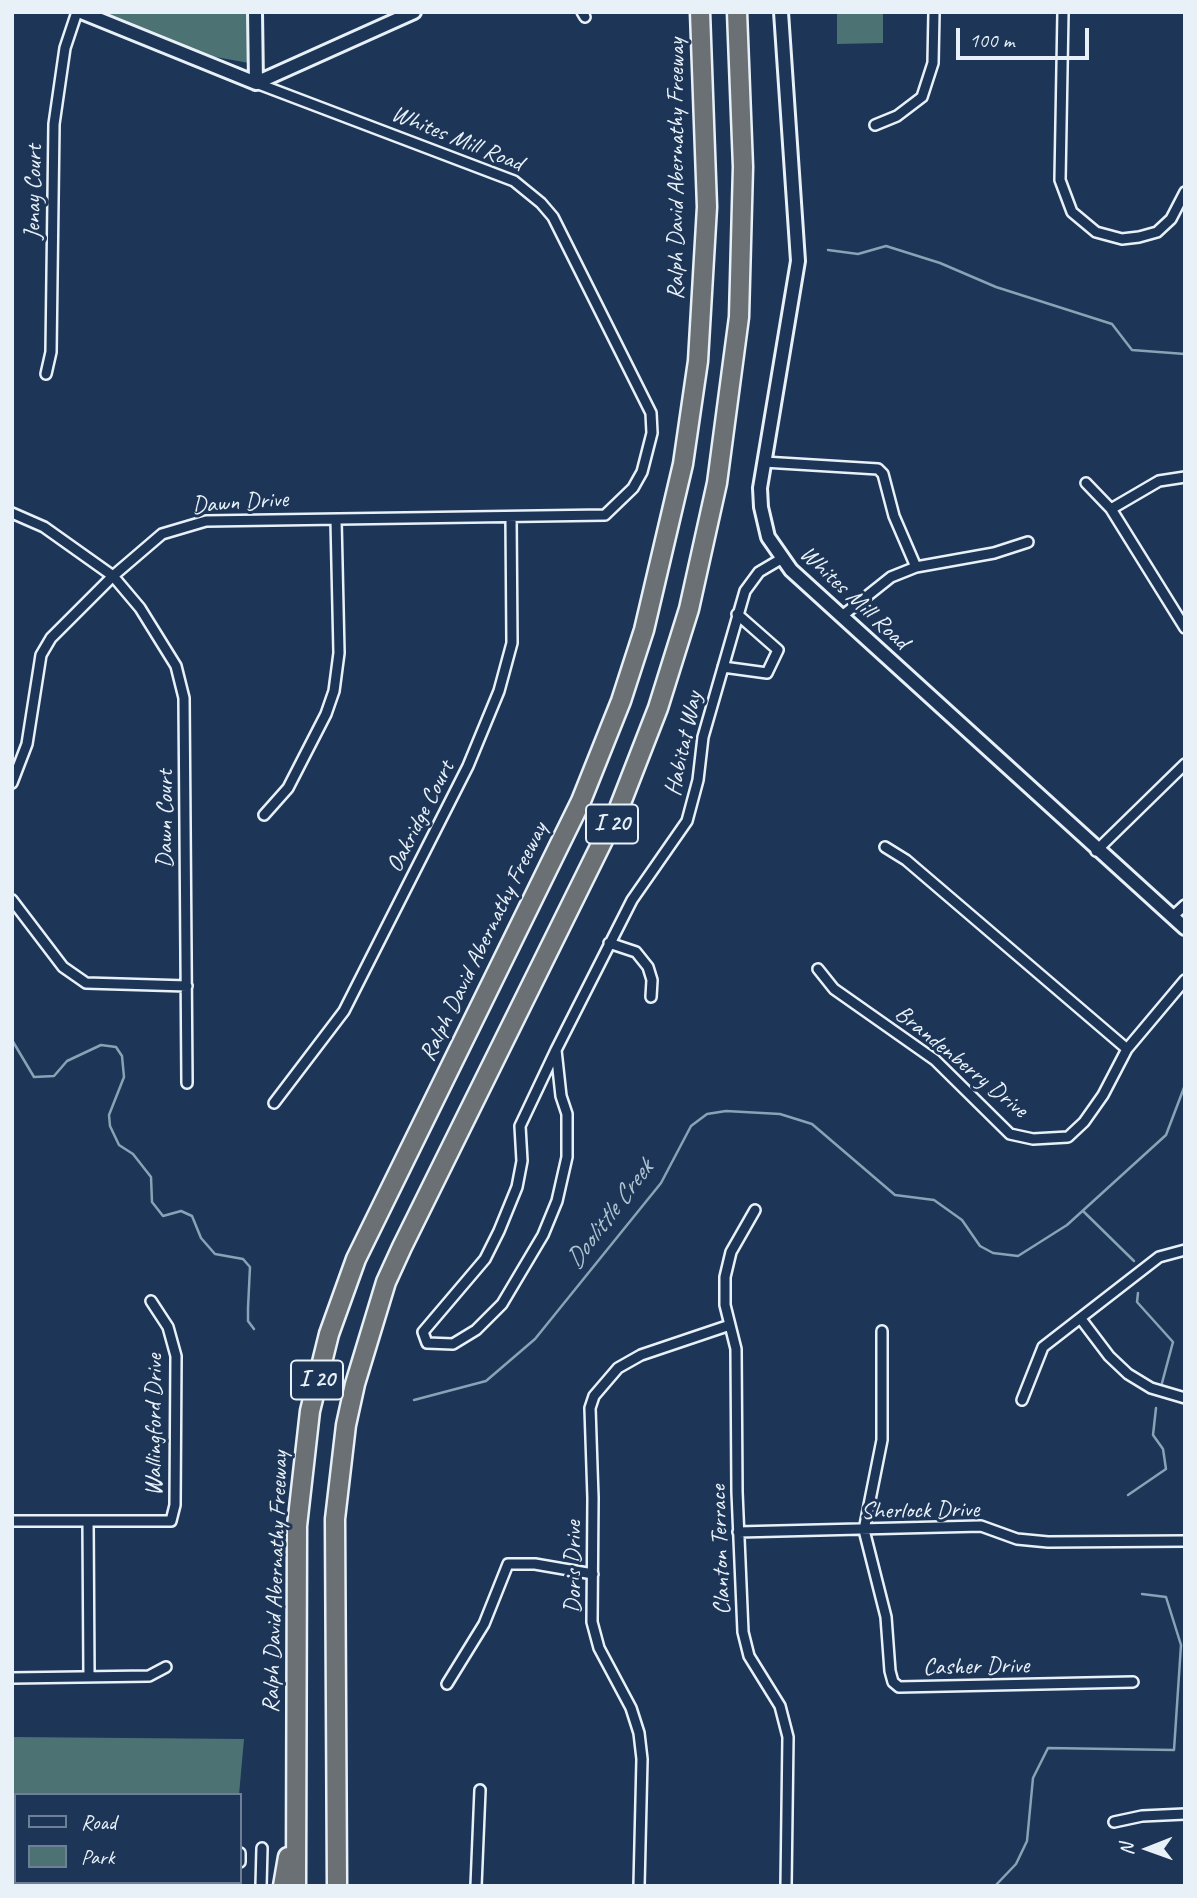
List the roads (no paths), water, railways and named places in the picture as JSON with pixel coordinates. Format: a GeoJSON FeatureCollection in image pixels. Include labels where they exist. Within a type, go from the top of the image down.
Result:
{"type":"FeatureCollection","features":[{"type":"Feature","properties":{"kind":"highway","name":"Ralph David Abernathy Freeway"},"geometry":{"type":"LineString","coordinates":[[296,1886],[299,1492],[310,1411],[329,1334],[356,1259],[383,1199],[586,790],[640,642],[671,524],[691,414],[703,309],[707,207],[700,12]]}},
{"type":"Feature","properties":{"kind":"highway","name":"I 20"},"geometry":{"type":"LineString","coordinates":[[337,1886],[335,1519],[346,1425],[364,1350],[402,1247],[620,808],[673,662],[703,551],[728,416],[741,282],[743,167],[737,12]]}},
{"type":"Feature","properties":{"kind":"highway"},"geometry":{"type":"LineString","coordinates":[[284,1886],[296,1819]]}},
{"type":"Feature","properties":{"kind":"street","name":"Whites Mill Road"},"geometry":{"type":"LineString","coordinates":[[79,12],[513,181],[553,217],[652,419],[649,448],[642,472],[621,501]]}},
{"type":"Feature","properties":{"kind":"street","name":"Jenay Court"},"geometry":{"type":"LineString","coordinates":[[46,374],[51,352],[54,124],[65,48],[79,12]]}},
{"type":"Feature","properties":{"kind":"street"},"geometry":{"type":"LineString","coordinates":[[255,12],[256,83],[414,12]]}},
{"type":"Feature","properties":{"kind":"street","name":"Whites Mill Road"},"geometry":{"type":"LineString","coordinates":[[781,12],[798,261],[764,462],[761,507],[768,537],[781,559],[1096,851],[1185,928]]}},
{"type":"Feature","properties":{"kind":"street"},"geometry":{"type":"LineString","coordinates":[[875,125],[897,116],[922,97],[933,63],[934,12]]}},
{"type":"Feature","properties":{"kind":"street"},"geometry":{"type":"LineString","coordinates":[[1063,12],[1060,180],[1072,212],[1096,232],[1122,239],[1139,237],[1157,232],[1171,219],[1185,192]]}},
{"type":"Feature","properties":{"kind":"street"},"geometry":{"type":"LineString","coordinates":[[764,462],[878,468],[883,474],[891,509],[916,567]]}},
{"type":"Feature","properties":{"kind":"street"},"geometry":{"type":"LineString","coordinates":[[1111,509],[1159,481],[1185,477]]}},
{"type":"Feature","properties":{"kind":"street"},"geometry":{"type":"LineString","coordinates":[[1086,483],[1111,509],[1185,628]]}},
{"type":"Feature","properties":{"kind":"street","name":"Dawn Drive"},"geometry":{"type":"LineString","coordinates":[[12,783],[27,744],[41,655],[51,638],[113,576],[162,534],[206,521],[605,515],[621,501]]}},
{"type":"Feature","properties":{"kind":"street","name":"Dawn Court"},"geometry":{"type":"LineString","coordinates":[[12,513],[44,527],[113,576],[163,642],[176,666],[184,698],[187,1083]]}},
{"type":"Feature","properties":{"kind":"street","name":"Oakridge Court"},"geometry":{"type":"LineString","coordinates":[[274,1103],[344,1011],[468,766],[499,691],[512,643],[511,517]]}},
{"type":"Feature","properties":{"kind":"street"},"geometry":{"type":"LineString","coordinates":[[264,815],[288,788],[326,714],[334,691],[339,653],[336,520]]}},
{"type":"Feature","properties":{"kind":"street"},"geometry":{"type":"LineString","coordinates":[[842,616],[891,578],[916,567],[994,553],[1028,542]]}},
{"type":"Feature","properties":{"kind":"street","name":"Habitat Way"},"geometry":{"type":"LineString","coordinates":[[556,1049],[561,1096],[567,1114],[567,1157],[557,1201],[543,1235],[502,1304],[477,1330],[453,1344],[427,1343],[423,1332],[485,1259],[499,1231],[517,1187],[522,1161],[520,1126],[556,1049],[632,900],[687,821],[698,780],[702,737],[737,614],[751,580],[781,559]]}},
{"type":"Feature","properties":{"kind":"street"},"geometry":{"type":"LineString","coordinates":[[723,667],[766,673],[778,650],[737,614]]}},
{"type":"Feature","properties":{"kind":"street"},"geometry":{"type":"LineString","coordinates":[[1096,851],[1185,764]]}},
{"type":"Feature","properties":{"kind":"street"},"geometry":{"type":"LineString","coordinates":[[885,847],[906,860],[1127,1049]]}},
{"type":"Feature","properties":{"kind":"street"},"geometry":{"type":"LineString","coordinates":[[12,900],[63,967],[86,983],[187,986]]}},
{"type":"Feature","properties":{"kind":"street"},"geometry":{"type":"LineString","coordinates":[[1172,917],[1185,905]]}},
{"type":"Feature","properties":{"kind":"street"},"geometry":{"type":"LineString","coordinates":[[610,943],[636,951],[645,962],[652,980],[651,997]]}},
{"type":"Feature","properties":{"kind":"street","name":"Brandenberry Drive"},"geometry":{"type":"LineString","coordinates":[[818,970],[834,989],[935,1060],[1010,1134],[1033,1139],[1068,1137],[1103,1095],[1127,1049],[1185,980]]}},
{"type":"Feature","properties":{"kind":"street","name":"Clanton Terrace"},"geometry":{"type":"LineString","coordinates":[[755,1210],[731,1252],[725,1277],[725,1305],[737,1359],[738,1532],[743,1632],[749,1656],[780,1706],[788,1737],[786,1886]]}},
{"type":"Feature","properties":{"kind":"street"},"geometry":{"type":"LineString","coordinates":[[1022,1400],[1043,1347],[1159,1257],[1185,1250]]}},
{"type":"Feature","properties":{"kind":"street","name":"Wallingford Drive"},"geometry":{"type":"LineString","coordinates":[[12,1521],[171,1521],[175,1505],[176,1356],[168,1328],[151,1301]]}},
{"type":"Feature","properties":{"kind":"street"},"geometry":{"type":"LineString","coordinates":[[1081,1319],[1109,1356],[1128,1374],[1151,1388],[1185,1398]]}},
{"type":"Feature","properties":{"kind":"street","name":"Doris Drive"},"geometry":{"type":"LineString","coordinates":[[639,1886],[641,1746],[631,1708],[594,1635],[590,1408],[594,1396],[618,1368],[641,1355],[730,1325]]}},
{"type":"Feature","properties":{"kind":"street"},"geometry":{"type":"LineString","coordinates":[[864,1530],[883,1440],[882,1331]]}},
{"type":"Feature","properties":{"kind":"street"},"geometry":{"type":"LineString","coordinates":[[88,1521],[89,1677]]}},
{"type":"Feature","properties":{"kind":"street","name":"Sherlock Drive"},"geometry":{"type":"LineString","coordinates":[[738,1532],[981,1526],[1017,1539],[1048,1542],[1185,1541]]}},
{"type":"Feature","properties":{"kind":"street","name":"Casher Drive"},"geometry":{"type":"LineString","coordinates":[[864,1530],[886,1617],[890,1671],[899,1687],[1133,1682]]}},
{"type":"Feature","properties":{"kind":"street"},"geometry":{"type":"LineString","coordinates":[[447,1684],[484,1623],[508,1564],[535,1564],[593,1574]]}},
{"type":"Feature","properties":{"kind":"street"},"geometry":{"type":"LineString","coordinates":[[12,1678],[149,1676],[166,1667]]}},
{"type":"Feature","properties":{"kind":"street"},"geometry":{"type":"LineString","coordinates":[[475,1886],[480,1790]]}},
{"type":"Feature","properties":{"kind":"street"},"geometry":{"type":"LineString","coordinates":[[1114,1822],[1142,1816],[1185,1814]]}},
{"type":"Feature","properties":{"kind":"street"},"geometry":{"type":"LineString","coordinates":[[261,1886],[262,1848]]}},
{"type":"Feature","properties":{"kind":"waterway"},"geometry":{"type":"LineString","coordinates":[[828,250],[858,254],[886,246],[940,263],[996,287],[1112,324],[1132,350],[1185,354]]}},
{"type":"Feature","properties":{"kind":"waterway","name":"Doolittle Creek"},"geometry":{"type":"LineString","coordinates":[[12,1040],[34,1077],[54,1076],[67,1061],[101,1045],[116,1047],[122,1056],[124,1077],[109,1115],[110,1126],[119,1145],[133,1154],[151,1177],[152,1202],[163,1216],[181,1211],[192,1216],[201,1238],[215,1254],[243,1259],[250,1267],[248,1321],[254,1329]]}},
{"type":"Feature","properties":{"kind":"waterway","name":"Doolittle Creek"},"geometry":{"type":"LineString","coordinates":[[414,1400],[486,1381],[535,1339],[661,1183],[691,1126],[707,1114],[726,1111],[780,1114],[812,1124],[895,1195],[934,1200],[962,1220],[980,1246],[993,1253],[1018,1256],[1067,1225],[1166,1135],[1185,1085]]}},
{"type":"Feature","properties":{"kind":"waterway"},"geometry":{"type":"LineString","coordinates":[[1083,1211],[1134,1261]]}},
{"type":"Feature","properties":{"kind":"waterway"},"geometry":{"type":"LineString","coordinates":[[1138,1293],[1137,1302],[1173,1342],[1162,1383]]}},
{"type":"Feature","properties":{"kind":"waterway"},"geometry":{"type":"LineString","coordinates":[[1128,1495],[1166,1469],[1163,1449],[1153,1435],[1156,1408]]}},
{"type":"Feature","properties":{"kind":"waterway"},"geometry":{"type":"LineString","coordinates":[[995,1886],[1016,1864],[1027,1841],[1033,1778],[1048,1748],[1174,1750],[1181,1645],[1166,1597],[1142,1594]]}}]}
